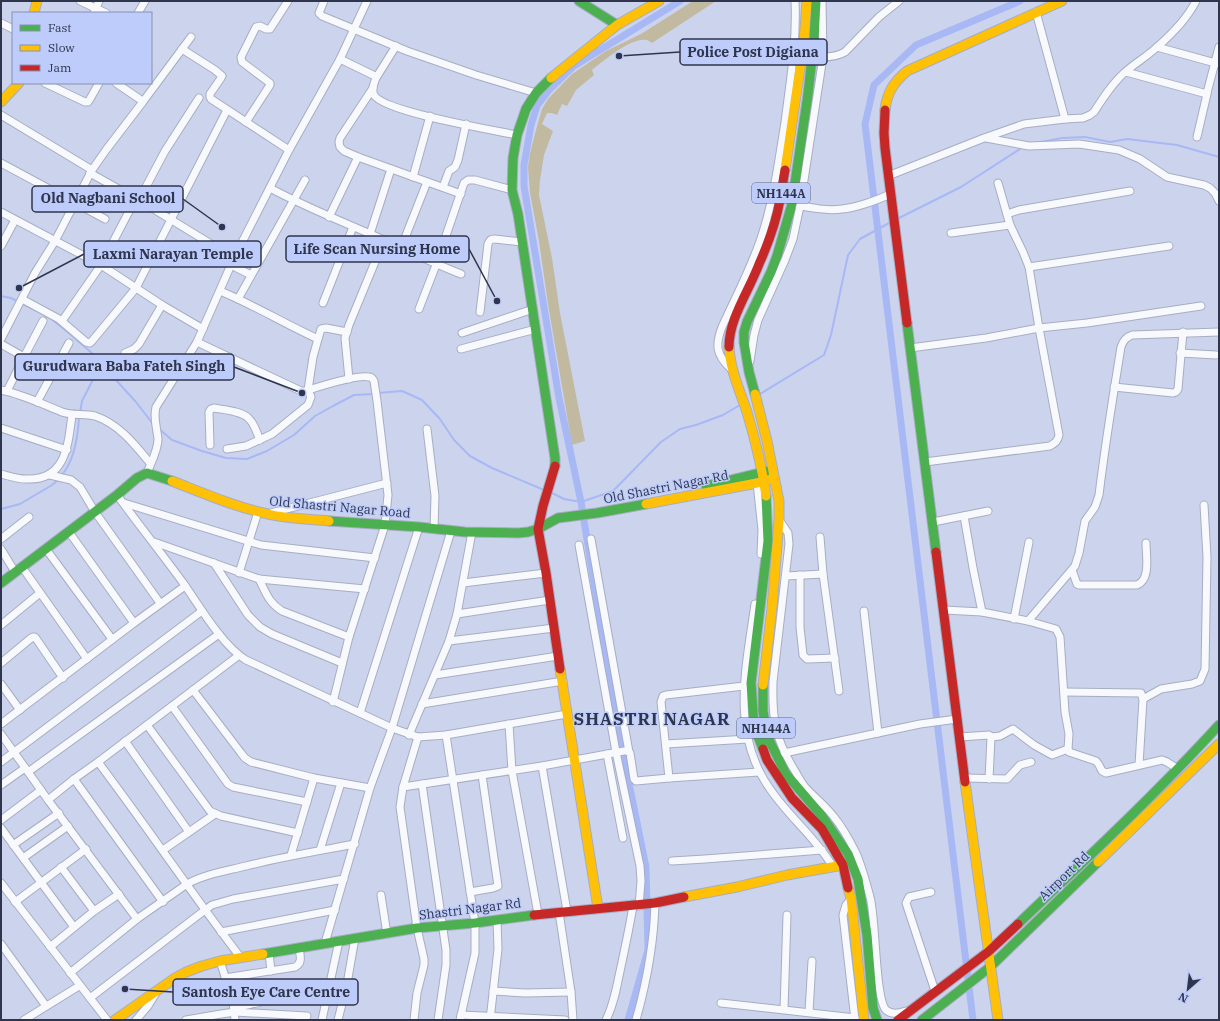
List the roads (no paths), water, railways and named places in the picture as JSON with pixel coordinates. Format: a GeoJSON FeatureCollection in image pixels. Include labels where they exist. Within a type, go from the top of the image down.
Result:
{"type":"FeatureCollection","features":[{"type":"Feature","properties":{"kind":"main road"},"geometry":{"type":"LineString","coordinates":[[34,12],[37,1]]}},
{"type":"Feature","properties":{"kind":"main road"},"geometry":{"type":"LineString","coordinates":[[579,1],[617,25]]}},
{"type":"Feature","properties":{"kind":"main road"},"geometry":{"type":"LineString","coordinates":[[598,908],[538,529],[555,465],[555,451],[522,242],[512,190],[513,158],[517,135],[526,108],[536,93],[553,75],[617,25],[659,1]]}},
{"type":"Feature","properties":{"kind":"main road","name":"NH144A"},"geometry":{"type":"LineString","coordinates":[[807,1],[804,41],[776,200],[776,216],[759,265],[731,328],[729,350],[747,413],[760,479],[767,502],[768,541],[751,683],[754,726],[774,771],[792,798],[822,829],[852,898],[858,1019]]}},
{"type":"Feature","properties":{"kind":"main road","name":"NH144A"},"geometry":{"type":"LineString","coordinates":[[816,1],[810,78],[796,205],[771,272],[747,322],[744,332],[744,342],[749,372],[768,442],[778,500],[779,520],[772,608],[763,683],[763,711],[767,736],[786,774],[822,816],[848,854],[858,879],[867,935],[873,1008],[877,1020]]}},
{"type":"Feature","properties":{"kind":"main road"},"geometry":{"type":"LineString","coordinates":[[998,1020],[889,197],[883,138],[884,110],[889,93],[894,83],[907,71],[1062,1]]}},
{"type":"Feature","properties":{"kind":"main road"},"geometry":{"type":"LineString","coordinates":[[1,102],[18,84]]}},
{"type":"Feature","properties":{"kind":"main road"},"geometry":{"type":"LineString","coordinates":[[1,583],[95,512],[137,478],[147,473]]}},
{"type":"Feature","properties":{"kind":"main road","name":"Old Shastri Nagar Road"},"geometry":{"type":"LineString","coordinates":[[147,473],[162,477],[241,508],[288,518],[419,527],[451,531],[518,533],[538,529],[558,518],[571,514]]}},
{"type":"Feature","properties":{"kind":"main road","name":"Old Shastri Nagar Rd"},"geometry":{"type":"LineString","coordinates":[[571,514],[624,505],[704,486],[760,479],[773,474]]}},
{"type":"Feature","properties":{"kind":"main road"},"geometry":{"type":"LineString","coordinates":[[898,1020],[988,952],[1109,838],[1178,769],[1219,725]]}},
{"type":"Feature","properties":{"kind":"main road","name":"Airport Rd"},"geometry":{"type":"LineString","coordinates":[[922,1020],[990,967],[1219,744]]}},
{"type":"Feature","properties":{"kind":"main road","name":"Shastri Nagar Rd"},"geometry":{"type":"LineString","coordinates":[[115,1020],[157,990],[197,966],[417,928],[475,923],[538,914],[644,905],[737,888],[787,875],[838,866]]}},
{"type":"Feature","properties":{"kind":"street"},"geometry":{"type":"LineString","coordinates":[[80,1],[95,11],[99,1]]}},
{"type":"Feature","properties":{"kind":"street"},"geometry":{"type":"LineString","coordinates":[[139,12],[145,1]]}},
{"type":"Feature","properties":{"kind":"street"},"geometry":{"type":"LineString","coordinates":[[246,122],[270,83],[242,62],[241,57],[256,27],[260,26],[270,29],[288,1]]}},
{"type":"Feature","properties":{"kind":"street"},"geometry":{"type":"LineString","coordinates":[[324,1],[320,14],[396,46],[536,93]]}},
{"type":"Feature","properties":{"kind":"street"},"geometry":{"type":"LineString","coordinates":[[147,473],[158,440],[154,413],[156,407],[203,329],[232,262],[289,150],[340,59],[367,1]]}},
{"type":"Feature","properties":{"kind":"street"},"geometry":{"type":"LineString","coordinates":[[795,1],[796,20],[794,55],[783,131],[776,200],[796,205],[834,210],[889,197]]}},
{"type":"Feature","properties":{"kind":"street"},"geometry":{"type":"LineString","coordinates":[[796,205],[823,57],[822,1]]}},
{"type":"Feature","properties":{"kind":"street"},"geometry":{"type":"LineString","coordinates":[[823,57],[834,57],[845,52],[878,17],[899,1]]}},
{"type":"Feature","properties":{"kind":"street"},"geometry":{"type":"LineString","coordinates":[[888,176],[984,138],[1024,124],[1083,118],[1090,115],[1094,112],[1114,83],[1157,47],[1179,25],[1196,1]]}},
{"type":"Feature","properties":{"kind":"street"},"geometry":{"type":"LineString","coordinates":[[1036,12],[1065,119]]}},
{"type":"Feature","properties":{"kind":"street"},"geometry":{"type":"LineString","coordinates":[[1,23],[12,28]]}},
{"type":"Feature","properties":{"kind":"street"},"geometry":{"type":"LineString","coordinates":[[1,338],[35,273],[55,241],[75,204],[91,171],[191,37]]}},
{"type":"Feature","properties":{"kind":"street"},"geometry":{"type":"LineString","coordinates":[[396,46],[376,78],[373,88],[340,138],[340,147],[358,157],[460,194]]}},
{"type":"Feature","properties":{"kind":"street"},"geometry":{"type":"LineString","coordinates":[[1197,137],[1206,94],[1217,64],[1219,46]]}},
{"type":"Feature","properties":{"kind":"street"},"geometry":{"type":"LineString","coordinates":[[1157,47],[1217,64]]}},
{"type":"Feature","properties":{"kind":"street"},"geometry":{"type":"LineString","coordinates":[[182,49],[220,74],[221,78],[212,90],[210,97],[214,101],[289,150]]}},
{"type":"Feature","properties":{"kind":"street"},"geometry":{"type":"LineString","coordinates":[[340,59],[369,72],[376,78]]}},
{"type":"Feature","properties":{"kind":"street"},"geometry":{"type":"LineString","coordinates":[[1126,72],[1206,94]]}},
{"type":"Feature","properties":{"kind":"street"},"geometry":{"type":"LineString","coordinates":[[47,84],[85,102],[88,102],[98,84]]}},
{"type":"Feature","properties":{"kind":"street"},"geometry":{"type":"LineString","coordinates":[[117,84],[142,103]]}},
{"type":"Feature","properties":{"kind":"street"},"geometry":{"type":"LineString","coordinates":[[373,88],[375,97],[386,104],[410,112],[517,135]]}},
{"type":"Feature","properties":{"kind":"street"},"geometry":{"type":"LineString","coordinates":[[62,321],[101,265],[167,147],[199,98]]}},
{"type":"Feature","properties":{"kind":"street"},"geometry":{"type":"LineString","coordinates":[[20,302],[62,321],[82,340],[90,343],[136,288],[227,110]]}},
{"type":"Feature","properties":{"kind":"street"},"geometry":{"type":"LineString","coordinates":[[1,115],[171,219],[251,274]]}},
{"type":"Feature","properties":{"kind":"street"},"geometry":{"type":"LineString","coordinates":[[413,177],[430,116]]}},
{"type":"Feature","properties":{"kind":"street"},"geometry":{"type":"LineString","coordinates":[[443,187],[449,171],[457,164],[466,124]]}},
{"type":"Feature","properties":{"kind":"street"},"geometry":{"type":"LineString","coordinates":[[984,138],[1029,146],[1079,144],[1119,150],[1140,159],[1167,177],[1210,188],[1215,193],[1219,201]]}},
{"type":"Feature","properties":{"kind":"street"},"geometry":{"type":"LineString","coordinates":[[329,217],[358,157]]}},
{"type":"Feature","properties":{"kind":"street"},"geometry":{"type":"LineString","coordinates":[[1,163],[105,219]]}},
{"type":"Feature","properties":{"kind":"street"},"geometry":{"type":"LineString","coordinates":[[370,234],[391,169]]}},
{"type":"Feature","properties":{"kind":"street"},"geometry":{"type":"LineString","coordinates":[[238,298],[305,180]]}},
{"type":"Feature","properties":{"kind":"street"},"geometry":{"type":"LineString","coordinates":[[419,309],[436,265],[464,183],[468,180],[475,180],[512,190]]}},
{"type":"Feature","properties":{"kind":"street"},"geometry":{"type":"LineString","coordinates":[[401,248],[427,182]]}},
{"type":"Feature","properties":{"kind":"street"},"geometry":{"type":"LineString","coordinates":[[925,462],[1050,446],[1055,443],[1059,435],[1029,267],[1010,225],[998,183]]}},
{"type":"Feature","properties":{"kind":"street"},"geometry":{"type":"LineString","coordinates":[[270,188],[329,217],[384,240],[436,265],[461,274]]}},
{"type":"Feature","properties":{"kind":"street"},"geometry":{"type":"LineString","coordinates":[[1007,214],[1019,210],[1130,191]]}},
{"type":"Feature","properties":{"kind":"street"},"geometry":{"type":"LineString","coordinates":[[1,212],[101,265],[162,305],[203,329]]}},
{"type":"Feature","properties":{"kind":"street"},"geometry":{"type":"LineString","coordinates":[[1,246],[15,220]]}},
{"type":"Feature","properties":{"kind":"street"},"geometry":{"type":"LineString","coordinates":[[951,233],[1010,225]]}},
{"type":"Feature","properties":{"kind":"street"},"geometry":{"type":"LineString","coordinates":[[323,303],[353,227]]}},
{"type":"Feature","properties":{"kind":"street"},"geometry":{"type":"LineString","coordinates":[[480,312],[488,244],[490,240],[495,239],[522,242]]}},
{"type":"Feature","properties":{"kind":"street"},"geometry":{"type":"LineString","coordinates":[[349,379],[345,344],[347,332],[384,240]]}},
{"type":"Feature","properties":{"kind":"street"},"geometry":{"type":"LineString","coordinates":[[1029,267],[1169,246]]}},
{"type":"Feature","properties":{"kind":"street"},"geometry":{"type":"LineString","coordinates":[[220,291],[238,298],[318,339]]}},
{"type":"Feature","properties":{"kind":"street"},"geometry":{"type":"LineString","coordinates":[[124,353],[134,349],[139,344],[162,305]]}},
{"type":"Feature","properties":{"kind":"street"},"geometry":{"type":"LineString","coordinates":[[910,348],[986,338],[1039,328],[1202,306]]}},
{"type":"Feature","properties":{"kind":"street"},"geometry":{"type":"LineString","coordinates":[[462,333],[532,310]]}},
{"type":"Feature","properties":{"kind":"street"},"geometry":{"type":"LineString","coordinates":[[42,320],[24,357],[4,391],[64,413],[95,416],[120,430],[134,443],[150,463]]}},
{"type":"Feature","properties":{"kind":"street"},"geometry":{"type":"LineString","coordinates":[[227,449],[242,447],[260,440],[280,429],[308,405],[311,397],[308,390],[313,358],[321,329],[326,328],[347,332]]}},
{"type":"Feature","properties":{"kind":"street"},"geometry":{"type":"LineString","coordinates":[[461,349],[536,329]]}},
{"type":"Feature","properties":{"kind":"street"},"geometry":{"type":"LineString","coordinates":[[1028,621],[1072,570],[1077,562],[1085,521],[1095,507],[1099,495],[1114,387],[1123,341],[1128,336],[1182,332],[1219,332]]}},
{"type":"Feature","properties":{"kind":"street"},"geometry":{"type":"LineString","coordinates":[[1114,387],[1176,392],[1178,389],[1182,332]]}},
{"type":"Feature","properties":{"kind":"street"},"geometry":{"type":"LineString","coordinates":[[196,342],[301,390],[308,390],[349,379],[369,376],[375,383],[388,495],[385,525],[349,637],[333,702]]}},
{"type":"Feature","properties":{"kind":"street"},"geometry":{"type":"LineString","coordinates":[[37,402],[69,343]]}},
{"type":"Feature","properties":{"kind":"street"},"geometry":{"type":"LineString","coordinates":[[1,344],[24,357]]}},
{"type":"Feature","properties":{"kind":"street"},"geometry":{"type":"LineString","coordinates":[[1180,353],[1216,355]]}},
{"type":"Feature","properties":{"kind":"street"},"geometry":{"type":"LineString","coordinates":[[210,445],[209,412],[210,409],[214,408],[240,413],[247,416],[252,422],[260,440]]}},
{"type":"Feature","properties":{"kind":"street"},"geometry":{"type":"LineString","coordinates":[[52,476],[67,450],[78,414]]}},
{"type":"Feature","properties":{"kind":"street"},"geometry":{"type":"LineString","coordinates":[[1,428],[67,450]]}},
{"type":"Feature","properties":{"kind":"street"},"geometry":{"type":"LineString","coordinates":[[427,429],[435,496],[434,529]]}},
{"type":"Feature","properties":{"kind":"street"},"geometry":{"type":"LineString","coordinates":[[1,474],[24,479],[52,476],[65,478],[71,480],[80,487],[95,512],[160,604]]}},
{"type":"Feature","properties":{"kind":"street"},"geometry":{"type":"LineString","coordinates":[[760,479],[762,541],[744,686],[744,714],[746,731],[758,772],[770,790],[822,850],[838,866]]}},
{"type":"Feature","properties":{"kind":"street"},"geometry":{"type":"LineString","coordinates":[[239,573],[249,542],[263,513],[387,483]]}},
{"type":"Feature","properties":{"kind":"street"},"geometry":{"type":"LineString","coordinates":[[117,495],[153,542],[219,634],[238,656],[246,660],[333,702],[392,728],[418,737],[446,735],[568,714]]}},
{"type":"Feature","properties":{"kind":"street"},"geometry":{"type":"LineString","coordinates":[[124,503],[261,545],[375,558]]}},
{"type":"Feature","properties":{"kind":"street"},"geometry":{"type":"LineString","coordinates":[[1142,699],[1161,689],[1192,684],[1200,681],[1205,669],[1207,557],[1204,505]]}},
{"type":"Feature","properties":{"kind":"street"},"geometry":{"type":"LineString","coordinates":[[933,522],[988,511]]}},
{"type":"Feature","properties":{"kind":"street"},"geometry":{"type":"LineString","coordinates":[[964,516],[982,612]]}},
{"type":"Feature","properties":{"kind":"street"},"geometry":{"type":"LineString","coordinates":[[1,539],[30,517]]}},
{"type":"Feature","properties":{"kind":"street"},"geometry":{"type":"LineString","coordinates":[[779,520],[788,533],[789,544],[773,682],[772,702],[775,729],[784,752],[804,786],[834,816],[857,855],[871,899],[879,982],[884,1006],[888,1011],[896,1014],[910,1010]]}},
{"type":"Feature","properties":{"kind":"street"},"geometry":{"type":"LineString","coordinates":[[360,713],[419,527]]}},
{"type":"Feature","properties":{"kind":"street"},"geometry":{"type":"LineString","coordinates":[[325,943],[355,844],[370,788],[392,728],[451,531]]}},
{"type":"Feature","properties":{"kind":"street"},"geometry":{"type":"LineString","coordinates":[[69,532],[134,623]]}},
{"type":"Feature","properties":{"kind":"street"},"geometry":{"type":"LineString","coordinates":[[409,735],[449,641],[457,614],[472,532]]}},
{"type":"Feature","properties":{"kind":"street"},"geometry":{"type":"LineString","coordinates":[[820,537],[823,574],[839,691]]}},
{"type":"Feature","properties":{"kind":"street"},"geometry":{"type":"LineString","coordinates":[[591,539],[640,866],[644,905],[654,928],[651,958],[636,1020]]}},
{"type":"Feature","properties":{"kind":"street"},"geometry":{"type":"LineString","coordinates":[[153,542],[260,579],[365,589]]}},
{"type":"Feature","properties":{"kind":"street"},"geometry":{"type":"LineString","coordinates":[[1014,619],[1029,542]]}},
{"type":"Feature","properties":{"kind":"street"},"geometry":{"type":"LineString","coordinates":[[1072,570],[1077,584],[1079,585],[1141,584],[1146,574],[1146,542]]}},
{"type":"Feature","properties":{"kind":"street"},"geometry":{"type":"LineString","coordinates":[[580,544],[622,752],[635,780],[758,772]]}},
{"type":"Feature","properties":{"kind":"street"},"geometry":{"type":"LineString","coordinates":[[46,549],[112,639]]}},
{"type":"Feature","properties":{"kind":"street"},"geometry":{"type":"LineString","coordinates":[[1,550],[40,593],[87,659]]}},
{"type":"Feature","properties":{"kind":"street"},"geometry":{"type":"LineString","coordinates":[[214,563],[248,615],[260,627],[272,634],[342,663]]}},
{"type":"Feature","properties":{"kind":"street"},"geometry":{"type":"LineString","coordinates":[[463,583],[546,573]]}},
{"type":"Feature","properties":{"kind":"street"},"geometry":{"type":"LineString","coordinates":[[786,576],[823,574]]}},
{"type":"Feature","properties":{"kind":"street"},"geometry":{"type":"LineString","coordinates":[[800,575],[800,627],[802,655],[806,659],[835,658]]}},
{"type":"Feature","properties":{"kind":"street"},"geometry":{"type":"LineString","coordinates":[[260,579],[268,598],[276,607],[349,637]]}},
{"type":"Feature","properties":{"kind":"street"},"geometry":{"type":"LineString","coordinates":[[1,724],[112,639],[185,586]]}},
{"type":"Feature","properties":{"kind":"street"},"geometry":{"type":"LineString","coordinates":[[1,625],[40,593]]}},
{"type":"Feature","properties":{"kind":"street"},"geometry":{"type":"LineString","coordinates":[[457,614],[550,600]]}},
{"type":"Feature","properties":{"kind":"street"},"geometry":{"type":"LineString","coordinates":[[944,610],[982,612],[1028,621],[1054,628],[1058,631],[1060,637],[1065,712],[1069,734],[1068,749],[1070,753],[1096,761],[1102,771],[1106,773],[1162,760],[1178,769]]}},
{"type":"Feature","properties":{"kind":"street"},"geometry":{"type":"LineString","coordinates":[[1,762],[202,611]]}},
{"type":"Feature","properties":{"kind":"street"},"geometry":{"type":"LineString","coordinates":[[864,611],[878,733]]}},
{"type":"Feature","properties":{"kind":"street"},"geometry":{"type":"LineString","coordinates":[[449,641],[554,628]]}},
{"type":"Feature","properties":{"kind":"street"},"geometry":{"type":"LineString","coordinates":[[1,785],[27,770],[219,634]]}},
{"type":"Feature","properties":{"kind":"street"},"geometry":{"type":"LineString","coordinates":[[1,663],[30,638],[35,637],[62,678]]}},
{"type":"Feature","properties":{"kind":"street"},"geometry":{"type":"LineString","coordinates":[[48,800],[238,656]]}},
{"type":"Feature","properties":{"kind":"street"},"geometry":{"type":"LineString","coordinates":[[435,675],[558,656]]}},
{"type":"Feature","properties":{"kind":"street"},"geometry":{"type":"LineString","coordinates":[[422,704],[563,681]]}},
{"type":"Feature","properties":{"kind":"street"},"geometry":{"type":"LineString","coordinates":[[1,684],[20,710]]}},
{"type":"Feature","properties":{"kind":"street"},"geometry":{"type":"LineString","coordinates":[[669,778],[662,702],[663,696],[744,686]]}},
{"type":"Feature","properties":{"kind":"street"},"geometry":{"type":"LineString","coordinates":[[193,690],[246,758],[251,762],[314,778],[370,788]]}},
{"type":"Feature","properties":{"kind":"street"},"geometry":{"type":"LineString","coordinates":[[1064,692],[1139,692],[1142,694],[1139,765]]}},
{"type":"Feature","properties":{"kind":"street"},"geometry":{"type":"LineString","coordinates":[[172,706],[228,784],[233,787],[307,802]]}},
{"type":"Feature","properties":{"kind":"street"},"geometry":{"type":"LineString","coordinates":[[784,752],[926,723],[957,719]]}},
{"type":"Feature","properties":{"kind":"street"},"geometry":{"type":"LineString","coordinates":[[509,724],[512,770],[538,914]]}},
{"type":"Feature","properties":{"kind":"street"},"geometry":{"type":"LineString","coordinates":[[147,725],[206,808],[215,814],[298,833]]}},
{"type":"Feature","properties":{"kind":"street"},"geometry":{"type":"LineString","coordinates":[[960,737],[989,735],[991,737],[1000,736],[1013,729],[1034,745],[1052,755],[1068,749]]}},
{"type":"Feature","properties":{"kind":"street"},"geometry":{"type":"LineString","coordinates":[[1,734],[48,800],[137,919]]}},
{"type":"Feature","properties":{"kind":"street"},"geometry":{"type":"LineString","coordinates":[[446,735],[475,923],[475,953],[460,1017],[565,1020]]}},
{"type":"Feature","properties":{"kind":"street"},"geometry":{"type":"LineString","coordinates":[[414,1020],[424,965],[400,815],[403,787],[418,737]]}},
{"type":"Feature","properties":{"kind":"street"},"geometry":{"type":"LineString","coordinates":[[989,779],[991,737]]}},
{"type":"Feature","properties":{"kind":"street"},"geometry":{"type":"LineString","coordinates":[[666,744],[748,739]]}},
{"type":"Feature","properties":{"kind":"street"},"geometry":{"type":"LineString","coordinates":[[125,741],[190,832]]}},
{"type":"Feature","properties":{"kind":"street"},"geometry":{"type":"LineString","coordinates":[[403,787],[482,776],[622,752]]}},
{"type":"Feature","properties":{"kind":"street"},"geometry":{"type":"LineString","coordinates":[[607,754],[623,838]]}},
{"type":"Feature","properties":{"kind":"street"},"geometry":{"type":"LineString","coordinates":[[98,762],[241,958]]}},
{"type":"Feature","properties":{"kind":"street"},"geometry":{"type":"LineString","coordinates":[[965,778],[1007,779],[1020,765],[1031,762]]}},
{"type":"Feature","properties":{"kind":"street"},"geometry":{"type":"LineString","coordinates":[[542,766],[563,912],[573,1020]]}},
{"type":"Feature","properties":{"kind":"street"},"geometry":{"type":"LineString","coordinates":[[470,892],[498,886],[482,776]]}},
{"type":"Feature","properties":{"kind":"street"},"geometry":{"type":"LineString","coordinates":[[291,855],[314,778]]}},
{"type":"Feature","properties":{"kind":"street"},"geometry":{"type":"LineString","coordinates":[[74,779],[163,902]]}},
{"type":"Feature","properties":{"kind":"street"},"geometry":{"type":"LineString","coordinates":[[320,850],[341,783]]}},
{"type":"Feature","properties":{"kind":"street"},"geometry":{"type":"LineString","coordinates":[[422,784],[446,950],[446,965],[438,1020]]}},
{"type":"Feature","properties":{"kind":"street"},"geometry":{"type":"LineString","coordinates":[[1,820],[41,790]]}},
{"type":"Feature","properties":{"kind":"street"},"geometry":{"type":"LineString","coordinates":[[13,845],[59,813]]}},
{"type":"Feature","properties":{"kind":"street"},"geometry":{"type":"LineString","coordinates":[[163,850],[215,814]]}},
{"type":"Feature","properties":{"kind":"street"},"geometry":{"type":"LineString","coordinates":[[23,858],[68,826]]}},
{"type":"Feature","properties":{"kind":"street"},"geometry":{"type":"LineString","coordinates":[[1,828],[74,927]]}},
{"type":"Feature","properties":{"kind":"street"},"geometry":{"type":"LineString","coordinates":[[70,973],[137,919],[187,884],[210,874],[291,855],[355,844]]}},
{"type":"Feature","properties":{"kind":"street"},"geometry":{"type":"LineString","coordinates":[[15,902],[86,849]]}},
{"type":"Feature","properties":{"kind":"street"},"geometry":{"type":"LineString","coordinates":[[672,861],[822,850]]}},
{"type":"Feature","properties":{"kind":"street"},"geometry":{"type":"LineString","coordinates":[[62,867],[94,911]]}},
{"type":"Feature","properties":{"kind":"street"},"geometry":{"type":"LineString","coordinates":[[90,998],[212,905],[233,899],[344,879]]}},
{"type":"Feature","properties":{"kind":"street"},"geometry":{"type":"LineString","coordinates":[[1,884],[107,1020]]}},
{"type":"Feature","properties":{"kind":"street"},"geometry":{"type":"LineString","coordinates":[[931,892],[909,898],[906,903],[936,991]]}},
{"type":"Feature","properties":{"kind":"street"},"geometry":{"type":"LineString","coordinates":[[50,948],[94,911],[119,894]]}},
{"type":"Feature","properties":{"kind":"street"},"geometry":{"type":"LineString","coordinates":[[381,895],[387,934]]}},
{"type":"Feature","properties":{"kind":"street"},"geometry":{"type":"LineString","coordinates":[[606,1020],[611,1010],[626,948],[644,905]]}},
{"type":"Feature","properties":{"kind":"street"},"geometry":{"type":"LineString","coordinates":[[222,932],[335,910]]}},
{"type":"Feature","properties":{"kind":"street"},"geometry":{"type":"LineString","coordinates":[[784,1009],[787,915]]}},
{"type":"Feature","properties":{"kind":"street"},"geometry":{"type":"LineString","coordinates":[[490,1018],[498,949],[497,920]]}},
{"type":"Feature","properties":{"kind":"street"},"geometry":{"type":"LineString","coordinates":[[338,1020],[335,1000],[348,940]]}},
{"type":"Feature","properties":{"kind":"street"},"geometry":{"type":"LineString","coordinates":[[322,1020],[335,1000],[348,940]]}},
{"type":"Feature","properties":{"kind":"street"},"geometry":{"type":"LineString","coordinates":[[1,944],[46,1006]]}},
{"type":"Feature","properties":{"kind":"street"},"geometry":{"type":"LineString","coordinates":[[225,978],[295,967],[298,965],[300,960],[299,948]]}},
{"type":"Feature","properties":{"kind":"street"},"geometry":{"type":"LineString","coordinates":[[269,953],[271,970]]}},
{"type":"Feature","properties":{"kind":"street"},"geometry":{"type":"LineString","coordinates":[[809,1012],[812,961]]}},
{"type":"Feature","properties":{"kind":"street"},"geometry":{"type":"LineString","coordinates":[[220,962],[235,1014]]}},
{"type":"Feature","properties":{"kind":"street"},"geometry":{"type":"LineString","coordinates":[[24,1020],[79,986]]}},
{"type":"Feature","properties":{"kind":"street"},"geometry":{"type":"LineString","coordinates":[[132,1008],[140,1019],[157,990]]}},
{"type":"Feature","properties":{"kind":"street"},"geometry":{"type":"LineString","coordinates":[[493,991],[525,993],[571,992]]}},
{"type":"Feature","properties":{"kind":"street"},"geometry":{"type":"LineString","coordinates":[[186,1020],[221,1017],[235,1014],[286,997],[304,994],[316,995],[335,1000]]}},
{"type":"Feature","properties":{"kind":"street"},"geometry":{"type":"LineString","coordinates":[[720,1002],[858,1019]]}},
{"type":"Feature","properties":{"kind":"street"},"geometry":{"type":"LineString","coordinates":[[235,1014],[307,1016]]}},
{"type":"Feature","properties":{"kind":"waterway"},"geometry":{"type":"LineString","coordinates":[[628,1020],[648,950],[646,867],[615,714],[581,502],[559,398],[524,186],[524,165],[531,125],[537,106],[549,90],[574,66],[680,1]]}},
{"type":"Feature","properties":{"kind":"waterway"},"geometry":{"type":"LineString","coordinates":[[973,1020],[865,124],[874,85],[916,45],[1020,1]]}},
{"type":"Feature","properties":{"kind":"waterway"},"geometry":{"type":"LineString","coordinates":[[1041,142],[1062,138],[1085,137],[1110,142],[1127,139],[1177,145],[1219,157]]}},
{"type":"Feature","properties":{"kind":"waterway"},"geometry":{"type":"LineString","coordinates":[[897,219],[961,187],[1023,147]]}},
{"type":"Feature","properties":{"kind":"waterway"},"geometry":{"type":"LineString","coordinates":[[760,394],[824,355],[831,335],[848,255],[860,239],[891,222]]}},
{"type":"Feature","properties":{"kind":"waterway"},"geometry":{"type":"LineString","coordinates":[[1,296],[11,298],[49,317],[70,334],[102,362],[153,424]]}},
{"type":"Feature","properties":{"kind":"waterway"},"geometry":{"type":"LineString","coordinates":[[80,413],[82,401],[102,362]]}},
{"type":"Feature","properties":{"kind":"waterway"},"geometry":{"type":"LineString","coordinates":[[378,393],[402,391],[422,400],[440,419],[454,440],[470,456],[492,468],[544,490]]}},
{"type":"Feature","properties":{"kind":"waterway"},"geometry":{"type":"LineString","coordinates":[[158,428],[172,440],[202,451],[226,458],[247,459],[267,451],[294,435],[315,416],[354,395],[374,394]]}},
{"type":"Feature","properties":{"kind":"waterway"},"geometry":{"type":"LineString","coordinates":[[550,492],[564,499],[581,502],[613,491],[661,442],[680,429],[723,415],[740,405]]}},
{"type":"Feature","properties":{"kind":"waterway"},"geometry":{"type":"LineString","coordinates":[[62,475],[73,455],[78,432],[79,417]]}},
{"type":"Feature","properties":{"kind":"waterway"},"geometry":{"type":"LineString","coordinates":[[1,509],[20,504],[58,480]]}},
{"type":"Feature","properties":{"kind":"place","name":"Police Post Digiana"},"geometry":{"type":"Point","coordinates":[619,56]}},
{"type":"Feature","properties":{"kind":"place","name":"Old Nagbani School"},"geometry":{"type":"Point","coordinates":[222,227]}},
{"type":"Feature","properties":{"kind":"place","name":"Laxmi Narayan Temple"},"geometry":{"type":"Point","coordinates":[19,288]}},
{"type":"Feature","properties":{"kind":"place","name":"Life Scan Nursing Home"},"geometry":{"type":"Point","coordinates":[497,301]}},
{"type":"Feature","properties":{"kind":"place","name":"Gurudwara Baba Fateh Singh"},"geometry":{"type":"Point","coordinates":[302,393]}},
{"type":"Feature","properties":{"kind":"place","name":"Santosh Eye Care Centre"},"geometry":{"type":"Point","coordinates":[125,989]}},
{"type":"Feature","properties":{"kind":"district","name":"SHASTRI NAGAR"},"geometry":{"type":"Point","coordinates":[652,719]}}]}
